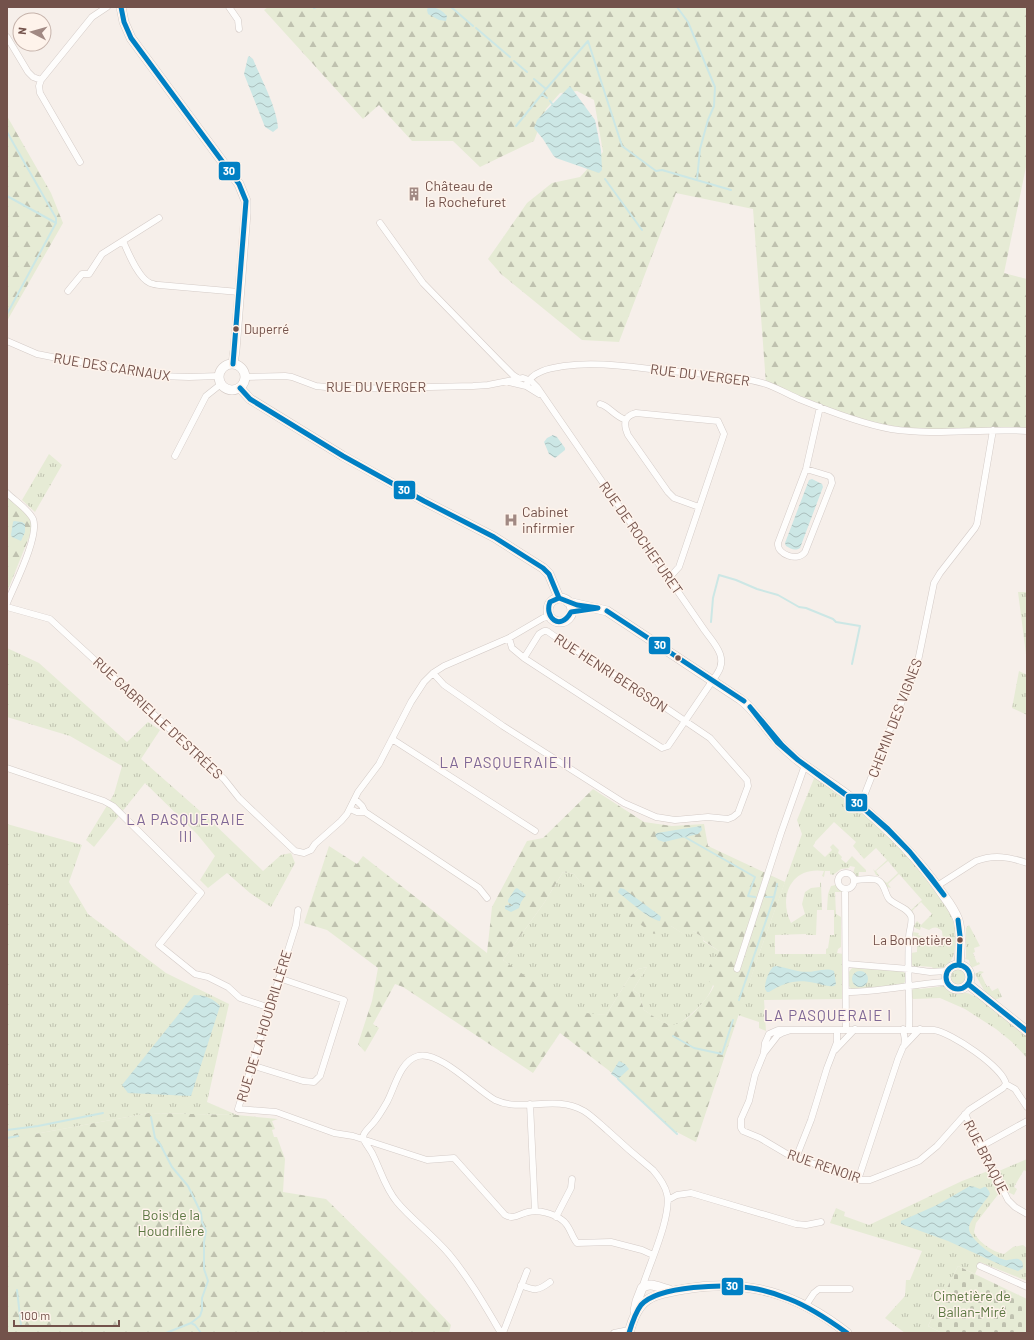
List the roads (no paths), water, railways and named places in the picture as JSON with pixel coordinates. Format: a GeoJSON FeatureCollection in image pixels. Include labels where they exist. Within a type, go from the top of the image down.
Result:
{"type":"FeatureCollection","features":[{"type":"Feature","properties":{"kind":"street"},"geometry":{"type":"LineString","coordinates":[[80,162],[40,93],[39,86],[41,80],[92,17],[107,7]]}},
{"type":"Feature","properties":{"kind":"street"},"geometry":{"type":"LineString","coordinates":[[122,7],[124,22],[132,38],[232,174],[246,201],[233,364]]}},
{"type":"Feature","properties":{"kind":"street"},"geometry":{"type":"LineString","coordinates":[[229,7],[238,20],[239,29]]}},
{"type":"Feature","properties":{"kind":"street"},"geometry":{"type":"LineString","coordinates":[[7,37],[28,72],[33,77],[41,80]]}},
{"type":"Feature","properties":{"kind":"street"},"geometry":{"type":"LineString","coordinates":[[68,291],[82,274],[89,274],[102,254],[159,218]]}},
{"type":"Feature","properties":{"kind":"street"},"geometry":{"type":"LineString","coordinates":[[380,223],[424,283],[507,369],[519,379]]}},
{"type":"Feature","properties":{"kind":"street"},"geometry":{"type":"LineString","coordinates":[[123,241],[136,267],[143,278],[149,283],[239,292]]}},
{"type":"Feature","properties":{"kind":"street","name":"RUE DES CARNAUX"},"geometry":{"type":"LineString","coordinates":[[7,341],[37,354],[159,376],[220,380]]}},
{"type":"Feature","properties":{"kind":"street"},"geometry":{"type":"LineString","coordinates":[[175,456],[206,396],[220,380],[224,367],[233,364],[238,365],[243,369],[245,377],[244,384],[240,388],[231,390],[224,387],[220,380]]}},
{"type":"Feature","properties":{"kind":"street","name":"RUE DU VERGER"},"geometry":{"type":"LineString","coordinates":[[245,377],[285,376],[316,386],[345,389],[467,387],[509,382],[519,379],[529,380],[541,372],[559,367],[597,365],[751,380],[777,388],[820,407],[863,422],[891,429],[947,433],[993,430],[1027,431]]}},
{"type":"Feature","properties":{"kind":"street"},"geometry":{"type":"LineString","coordinates":[[507,369],[510,374],[509,382]]}},
{"type":"Feature","properties":{"kind":"street"},"geometry":{"type":"LineString","coordinates":[[526,386],[529,380]]}},
{"type":"Feature","properties":{"kind":"street","name":"RUE DE ROCHEFURET"},"geometry":{"type":"LineString","coordinates":[[509,638],[512,648],[524,658],[659,747],[664,748],[668,746],[722,667],[721,655],[543,398],[537,387],[529,380]]}},
{"type":"Feature","properties":{"kind":"street","name":"RUE DU VERGER"},"geometry":{"type":"LineString","coordinates":[[509,382],[526,386]]}},
{"type":"Feature","properties":{"kind":"street","name":"RUE DE ROCHEFURET"},"geometry":{"type":"LineString","coordinates":[[526,386],[534,390],[543,398]]}},
{"type":"Feature","properties":{"kind":"street"},"geometry":{"type":"LineString","coordinates":[[240,388],[250,399],[336,451],[424,501],[494,537],[543,568],[552,579],[559,598]]}},
{"type":"Feature","properties":{"kind":"street"},"geometry":{"type":"LineString","coordinates":[[600,404],[605,404],[618,418],[626,420]]}},
{"type":"Feature","properties":{"kind":"street"},"geometry":{"type":"LineString","coordinates":[[806,469],[829,476],[832,483],[805,552],[796,557],[779,550],[778,543],[806,469],[820,407]]}},
{"type":"Feature","properties":{"kind":"street"},"geometry":{"type":"LineString","coordinates":[[668,578],[679,567],[724,434],[718,421],[636,413],[630,415],[626,420],[625,428],[628,435],[668,492],[674,498],[699,507]]}},
{"type":"Feature","properties":{"kind":"street","name":"CHEMIN DES VIGNES"},"geometry":{"type":"LineString","coordinates":[[859,805],[917,666],[934,583],[977,524],[993,430]]}},
{"type":"Feature","properties":{"kind":"street"},"geometry":{"type":"LineString","coordinates":[[7,493],[29,513],[34,525],[33,537],[7,603]]}},
{"type":"Feature","properties":{"kind":"street"},"geometry":{"type":"LineString","coordinates":[[568,602],[571,612],[567,619],[562,622],[554,620],[548,612],[550,604],[559,598],[568,602],[601,608],[607,611],[744,702],[783,747],[881,823],[907,849],[937,886],[956,915],[960,940],[959,965]]}},
{"type":"Feature","properties":{"kind":"street","name":"RUE GABRIELLE D’ESTRÉES"},"geometry":{"type":"LineString","coordinates":[[7,607],[50,619],[224,779],[239,798],[295,851],[304,853],[311,850],[341,821],[350,809]]}},
{"type":"Feature","properties":{"kind":"street"},"geometry":{"type":"LineString","coordinates":[[571,612],[601,608]]}},
{"type":"Feature","properties":{"kind":"street"},"geometry":{"type":"LineString","coordinates":[[365,812],[357,812],[350,809],[358,792],[379,764],[411,702],[424,682],[433,673],[444,666],[509,638],[543,618],[550,616]]}},
{"type":"Feature","properties":{"kind":"street","name":"RUE HENRI BERGSON"},"geometry":{"type":"LineString","coordinates":[[524,658],[539,634],[547,631],[685,722]]}},
{"type":"Feature","properties":{"kind":"street"},"geometry":{"type":"LineString","coordinates":[[433,673],[444,685],[503,726],[628,805],[666,819],[708,817],[728,818],[737,815],[748,786],[747,780],[714,742],[685,722]]}},
{"type":"Feature","properties":{"kind":"street"},"geometry":{"type":"LineString","coordinates":[[392,739],[535,831]]}},
{"type":"Feature","properties":{"kind":"street"},"geometry":{"type":"LineString","coordinates":[[737,970],[781,833],[805,765]]}},
{"type":"Feature","properties":{"kind":"street"},"geometry":{"type":"LineString","coordinates":[[7,768],[104,801],[113,806],[201,893],[159,945],[195,974],[208,977],[228,987],[240,998],[270,1008]]}},
{"type":"Feature","properties":{"kind":"street"},"geometry":{"type":"LineString","coordinates":[[355,799],[362,806],[365,812],[479,888],[487,898]]}},
{"type":"Feature","properties":{"kind":"street"},"geometry":{"type":"LineString","coordinates":[[937,886],[976,861],[990,856],[1004,856],[1027,863]]}},
{"type":"Feature","properties":{"kind":"street"},"geometry":{"type":"LineString","coordinates":[[845,890],[852,887],[854,880],[848,873],[841,876],[838,880],[839,884],[845,890],[846,1030]]}},
{"type":"Feature","properties":{"kind":"street"},"geometry":{"type":"LineString","coordinates":[[854,880],[878,881],[884,888],[890,900],[909,913],[912,922],[909,936],[909,986],[904,1047]]}},
{"type":"Feature","properties":{"kind":"street","name":"RUE DE LA HOUDRILLÈRE"},"geometry":{"type":"LineString","coordinates":[[298,910],[296,925],[238,1109],[276,1112],[334,1133],[364,1140]]}},
{"type":"Feature","properties":{"kind":"street"},"geometry":{"type":"LineString","coordinates":[[846,964],[930,972],[947,971],[953,966],[959,965],[965,967],[969,972],[970,978],[968,984],[958,990],[951,988],[946,982],[947,971]]}},
{"type":"Feature","properties":{"kind":"street"},"geometry":{"type":"LineString","coordinates":[[251,1065],[303,1081],[314,1082],[320,1076],[344,1000],[279,978]]}},
{"type":"Feature","properties":{"kind":"street"},"geometry":{"type":"LineString","coordinates":[[846,992],[865,992],[946,982]]}},
{"type":"Feature","properties":{"kind":"street"},"geometry":{"type":"LineString","coordinates":[[968,984],[1027,1031]]}},
{"type":"Feature","properties":{"kind":"street"},"geometry":{"type":"LineString","coordinates":[[858,1180],[898,1059],[904,1047],[920,1029]]}},
{"type":"Feature","properties":{"kind":"street","name":"RUE RENOIR"},"geometry":{"type":"LineString","coordinates":[[764,1053],[765,1043],[769,1034],[778,1030],[791,1030]]}},
{"type":"Feature","properties":{"kind":"street"},"geometry":{"type":"LineString","coordinates":[[791,1030],[939,1030],[964,1044],[987,1062],[1002,1076],[1006,1084],[1015,1089],[1027,1107]]}},
{"type":"Feature","properties":{"kind":"street","name":"RUE RENOIR"},"geometry":{"type":"LineString","coordinates":[[791,1030],[782,1033],[774,1040],[764,1053],[755,1075],[749,1101],[741,1119],[741,1128],[780,1151],[858,1180],[870,1180],[919,1161],[937,1146],[974,1106],[1003,1088],[1006,1084]]}},
{"type":"Feature","properties":{"kind":"street"},"geometry":{"type":"LineString","coordinates":[[796,1158],[811,1120],[825,1073],[837,1042],[837,1030]]}},
{"type":"Feature","properties":{"kind":"street"},"geometry":{"type":"LineString","coordinates":[[834,1051],[855,1030]]}},
{"type":"Feature","properties":{"kind":"street"},"geometry":{"type":"LineString","coordinates":[[502,1333],[481,1299],[448,1253],[394,1198],[386,1187],[372,1151],[364,1140],[364,1134],[382,1110],[392,1092],[404,1064],[412,1058],[420,1055],[436,1059],[498,1101],[512,1104],[562,1104],[574,1106],[585,1112],[653,1170],[665,1188],[668,1200],[665,1218],[637,1301],[629,1332],[614,1333]]}},
{"type":"Feature","properties":{"kind":"street"},"geometry":{"type":"LineString","coordinates":[[530,1104],[535,1211]]}},
{"type":"Feature","properties":{"kind":"street","name":"RUE BRAQUE"},"geometry":{"type":"LineString","coordinates":[[965,1114],[1008,1200],[1015,1207],[1027,1214]]}},
{"type":"Feature","properties":{"kind":"street"},"geometry":{"type":"LineString","coordinates":[[982,1146],[1027,1121]]}},
{"type":"Feature","properties":{"kind":"street"},"geometry":{"type":"LineString","coordinates":[[364,1140],[428,1160],[454,1158],[505,1215],[512,1218],[529,1212],[542,1212],[561,1219],[569,1227],[577,1243],[611,1242],[642,1250],[653,1255]]}},
{"type":"Feature","properties":{"kind":"street"},"geometry":{"type":"LineString","coordinates":[[556,1216],[571,1188],[572,1179]]}},
{"type":"Feature","properties":{"kind":"street"},"geometry":{"type":"LineString","coordinates":[[668,1200],[677,1195],[691,1193],[796,1224],[806,1225],[821,1222]]}},
{"type":"Feature","properties":{"kind":"street"},"geometry":{"type":"LineString","coordinates":[[650,1265],[654,1290],[652,1297]]}},
{"type":"Feature","properties":{"kind":"street"},"geometry":{"type":"LineString","coordinates":[[980,1266],[1027,1287]]}},
{"type":"Feature","properties":{"kind":"street"},"geometry":{"type":"LineString","coordinates":[[502,1333],[527,1271]]}},
{"type":"Feature","properties":{"kind":"street"},"geometry":{"type":"LineString","coordinates":[[521,1286],[532,1290],[541,1289],[550,1282]]}},
{"type":"Feature","properties":{"kind":"street"},"geometry":{"type":"LineString","coordinates":[[642,1288],[644,1285],[652,1285],[672,1291]]}},
{"type":"Feature","properties":{"kind":"street"},"geometry":{"type":"LineString","coordinates":[[635,1312],[642,1304],[652,1297],[672,1291],[708,1286],[732,1285],[771,1291],[806,1305],[828,1318],[847,1333]]}},
{"type":"Feature","properties":{"kind":"street"},"geometry":{"type":"LineString","coordinates":[[642,1288],[645,1296],[652,1297]]}},
{"type":"Feature","properties":{"kind":"street"},"geometry":{"type":"LineString","coordinates":[[806,1305],[814,1293],[819,1289],[850,1289]]}},
{"type":"Feature","properties":{"kind":"water"},"geometry":{"type":"Polygon","coordinates":[[[428,7],[439,9],[443,12],[447,16],[446,21],[439,20],[428,14],[428,7]]]}},
{"type":"Feature","properties":{"kind":"water"},"geometry":{"type":"Polygon","coordinates":[[[249,56],[253,59],[275,111],[278,128],[273,132],[265,127],[244,74],[249,56]]]}},
{"type":"Feature","properties":{"kind":"water"},"geometry":{"type":"Polygon","coordinates":[[[570,86],[595,120],[601,150],[602,170],[599,173],[556,158],[534,128],[537,120],[570,86]]]}},
{"type":"Feature","properties":{"kind":"water"},"geometry":{"type":"Polygon","coordinates":[[[553,435],[557,437],[565,448],[565,450],[555,458],[549,454],[544,442],[547,438],[553,435]]]}},
{"type":"Feature","properties":{"kind":"water"},"geometry":{"type":"Polygon","coordinates":[[[812,479],[822,484],[823,487],[800,548],[793,549],[786,546],[785,543],[809,480],[812,479]]]}},
{"type":"Feature","properties":{"kind":"water"},"geometry":{"type":"Polygon","coordinates":[[[14,521],[25,524],[25,532],[21,541],[12,537],[11,535],[14,521]]]}},
{"type":"Feature","properties":{"kind":"water"},"geometry":{"type":"Polygon","coordinates":[[[701,826],[702,830],[698,834],[664,842],[658,840],[655,835],[657,833],[701,826]]]}},
{"type":"Feature","properties":{"kind":"water"},"geometry":{"type":"Polygon","coordinates":[[[517,888],[526,895],[519,908],[511,912],[505,909],[505,906],[513,906],[508,902],[508,900],[517,888]]]}},
{"type":"Feature","properties":{"kind":"water"},"geometry":{"type":"Polygon","coordinates":[[[620,888],[624,889],[659,915],[661,917],[660,921],[650,917],[620,894],[618,892],[620,888]]]}},
{"type":"Feature","properties":{"kind":"water"},"geometry":{"type":"Polygon","coordinates":[[[776,966],[805,972],[832,970],[834,971],[836,984],[834,986],[829,986],[797,981],[767,992],[765,989],[767,977],[773,967],[776,966]]]}},
{"type":"Feature","properties":{"kind":"water"},"geometry":{"type":"Polygon","coordinates":[[[857,971],[863,971],[868,976],[866,985],[863,987],[857,987],[852,982],[852,976],[857,971]]]}},
{"type":"Feature","properties":{"kind":"water"},"geometry":{"type":"Polygon","coordinates":[[[194,995],[208,998],[220,1006],[191,1096],[128,1093],[122,1085],[194,995]]]}},
{"type":"Feature","properties":{"kind":"water"},"geometry":{"type":"Polygon","coordinates":[[[619,1061],[625,1064],[629,1069],[618,1079],[611,1074],[619,1061]]]}},
{"type":"Feature","properties":{"kind":"water"},"geometry":{"type":"Polygon","coordinates":[[[970,1186],[980,1189],[986,1187],[990,1194],[970,1225],[970,1232],[973,1237],[989,1252],[1001,1259],[1018,1259],[1023,1263],[1023,1268],[1018,1271],[1001,1265],[948,1241],[901,1224],[901,1221],[937,1205],[970,1186]]]}},
{"type":"Feature","properties":{"kind":"waterway"},"geometry":{"type":"LineString","coordinates":[[451,7],[473,26]]}},
{"type":"Feature","properties":{"kind":"waterway"},"geometry":{"type":"LineString","coordinates":[[677,7],[688,22],[715,87],[714,106],[708,120],[700,149],[697,180]]}},
{"type":"Feature","properties":{"kind":"waterway"},"geometry":{"type":"LineString","coordinates":[[476,28],[510,57]]}},
{"type":"Feature","properties":{"kind":"waterway"},"geometry":{"type":"LineString","coordinates":[[546,89],[588,41],[622,146],[656,171],[662,170],[731,190]]}},
{"type":"Feature","properties":{"kind":"waterway"},"geometry":{"type":"LineString","coordinates":[[514,61],[527,72]]}},
{"type":"Feature","properties":{"kind":"waterway"},"geometry":{"type":"LineString","coordinates":[[534,79],[546,89],[542,94],[547,98]]}},
{"type":"Feature","properties":{"kind":"waterway"},"geometry":{"type":"LineString","coordinates":[[516,126],[542,94]]}},
{"type":"Feature","properties":{"kind":"waterway"},"geometry":{"type":"LineString","coordinates":[[550,101],[553,105]]}},
{"type":"Feature","properties":{"kind":"waterway"},"geometry":{"type":"LineString","coordinates":[[7,132],[56,218],[56,223],[7,314]]}},
{"type":"Feature","properties":{"kind":"waterway"},"geometry":{"type":"LineString","coordinates":[[605,179],[642,230]]}},
{"type":"Feature","properties":{"kind":"waterway"},"geometry":{"type":"LineString","coordinates":[[7,196],[56,223]]}},
{"type":"Feature","properties":{"kind":"waterway"},"geometry":{"type":"LineString","coordinates":[[711,622],[713,598],[719,575],[778,595],[799,607],[806,608],[833,619],[836,622],[860,626],[852,664]]}},
{"type":"Feature","properties":{"kind":"waterway"},"geometry":{"type":"LineString","coordinates":[[683,836],[755,877],[748,896],[755,897]]}},
{"type":"Feature","properties":{"kind":"waterway"},"geometry":{"type":"LineString","coordinates":[[774,897],[777,884]]}},
{"type":"Feature","properties":{"kind":"waterway"},"geometry":{"type":"LineString","coordinates":[[739,1000],[774,897],[766,897]]}},
{"type":"Feature","properties":{"kind":"waterway"},"geometry":{"type":"LineString","coordinates":[[673,1036],[694,1048],[722,1054],[733,1020]]}},
{"type":"Feature","properties":{"kind":"waterway"},"geometry":{"type":"LineString","coordinates":[[618,1079],[677,1134]]}},
{"type":"Feature","properties":{"kind":"waterway"},"geometry":{"type":"LineString","coordinates":[[7,1130],[38,1126],[103,1113]]}},
{"type":"Feature","properties":{"kind":"waterway"},"geometry":{"type":"LineString","coordinates":[[151,1117],[155,1138],[160,1144],[172,1167],[188,1186],[201,1213],[202,1222],[206,1231],[204,1242],[204,1269],[208,1281],[202,1298],[202,1310],[200,1316],[191,1323]]}},
{"type":"Feature","properties":{"kind":"waterway"},"geometry":{"type":"LineString","coordinates":[[7,1138],[18,1136]]}},
{"type":"Feature","properties":{"kind":"waterway"},"geometry":{"type":"LineString","coordinates":[[17,1290],[21,1325]]}},
{"type":"Feature","properties":{"kind":"waterway"},"geometry":{"type":"LineString","coordinates":[[166,1333],[191,1323],[195,1325],[201,1333]]}},
{"type":"Feature","properties":{"kind":"place","name":"Château de la Rochefuret"},"geometry":{"type":"Point","coordinates":[414,194]}},
{"type":"Feature","properties":{"kind":"place","name":"Duperré"},"geometry":{"type":"Point","coordinates":[236,329]}},
{"type":"Feature","properties":{"kind":"place","name":"Cabinet infirmier"},"geometry":{"type":"Point","coordinates":[511,520]}},
{"type":"Feature","properties":{"kind":"place","name":"La Bonnetière"},"geometry":{"type":"Point","coordinates":[960,940]}},
{"type":"Feature","properties":{"kind":"district","name":"LA PASQUERAIE II"},"geometry":{"type":"Point","coordinates":[506,763]}},
{"type":"Feature","properties":{"kind":"district","name":"LA PASQUERAIE III"},"geometry":{"type":"Point","coordinates":[186,828]}},
{"type":"Feature","properties":{"kind":"district","name":"LA PASQUERAIE I"},"geometry":{"type":"Point","coordinates":[828,1016]}},
{"type":"Feature","properties":{"kind":"park label","name":"Bois de la Houdrillère"},"geometry":{"type":"Point","coordinates":[171,1224]}},
{"type":"Feature","properties":{"kind":"park label","name":"Cimetière de Ballan-Miré"},"geometry":{"type":"Point","coordinates":[972,1304]}}]}
